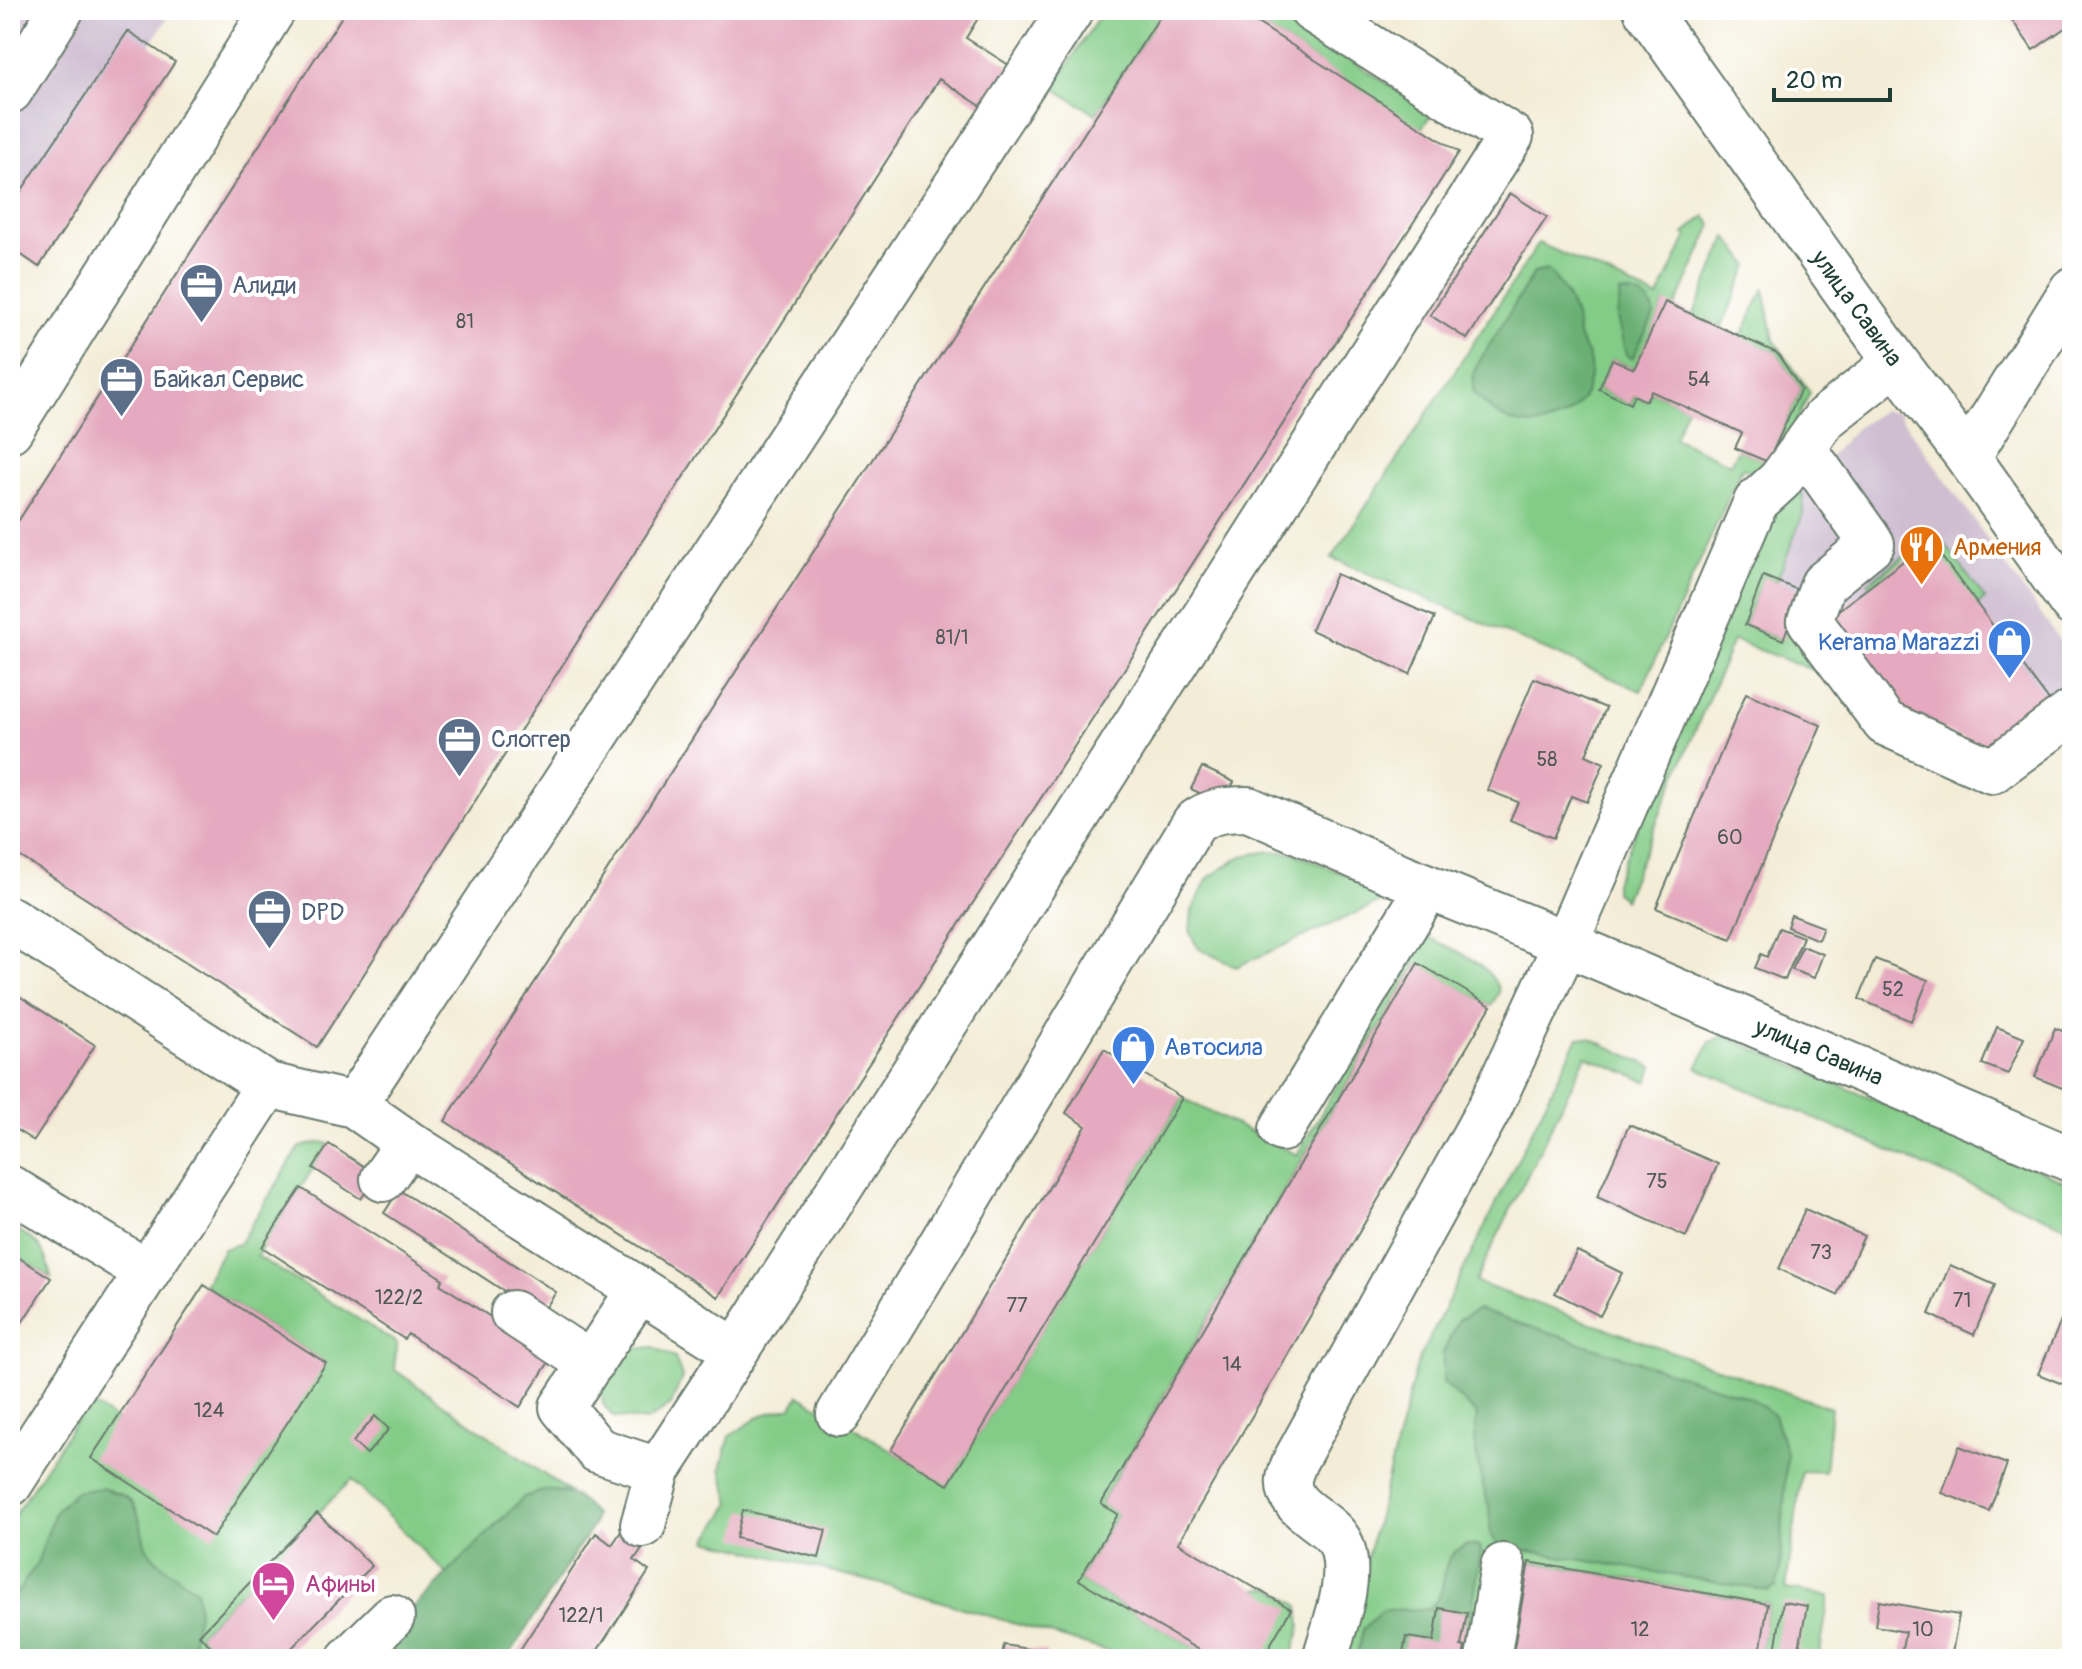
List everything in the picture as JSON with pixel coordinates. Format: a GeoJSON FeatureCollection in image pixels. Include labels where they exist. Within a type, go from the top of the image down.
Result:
{"type":"FeatureCollection","features":[{"type":"Feature","properties":{"kind":"street"},"geometry":{"type":"LineString","coordinates":[[10,91],[61,10]]}},
{"type":"Feature","properties":{"kind":"street"},"geometry":{"type":"LineString","coordinates":[[10,430],[273,10]]}},
{"type":"Feature","properties":{"kind":"street"},"geometry":{"type":"LineString","coordinates":[[354,1105],[1071,10]]}},
{"type":"Feature","properties":{"kind":"street"},"geometry":{"type":"LineString","coordinates":[[643,1525],[658,1470],[1511,136],[1312,10]]}},
{"type":"Feature","properties":{"kind":"street","name":"улица Савина"},"geometry":{"type":"LineString","coordinates":[[1646,10],[2072,603]]}},
{"type":"Feature","properties":{"kind":"street"},"geometry":{"type":"LineString","coordinates":[[1968,457],[2072,290]]}},
{"type":"Feature","properties":{"kind":"street"},"geometry":{"type":"LineString","coordinates":[[1325,1659],[1344,1583],[1343,1548],[1338,1536],[1298,1504],[1291,1492],[1289,1480],[1295,1461],[1490,1107],[1566,943],[1756,502],[1780,480],[1825,418],[1896,362]]}},
{"type":"Feature","properties":{"kind":"street"},"geometry":{"type":"LineString","coordinates":[[1803,447],[1872,544],[1823,584],[1810,621],[1885,723],[1992,771],[2072,712]]}},
{"type":"Feature","properties":{"kind":"street","name":"улица Савина"},"geometry":{"type":"LineString","coordinates":[[839,1414],[1194,823],[1213,813],[1248,809],[2072,1160]]}},
{"type":"Feature","properties":{"kind":"street"},"geometry":{"type":"LineString","coordinates":[[1282,1129],[1428,887]]}},
{"type":"Feature","properties":{"kind":"street"},"geometry":{"type":"LineString","coordinates":[[10,919],[268,1085],[354,1105],[408,1143],[736,1351]]}},
{"type":"Feature","properties":{"kind":"street"},"geometry":{"type":"LineString","coordinates":[[10,1484],[268,1085]]}},
{"type":"Feature","properties":{"kind":"street"},"geometry":{"type":"LineString","coordinates":[[383,1179],[408,1143]]}},
{"type":"Feature","properties":{"kind":"street"},"geometry":{"type":"LineString","coordinates":[[10,1188],[147,1272]]}},
{"type":"Feature","properties":{"kind":"street"},"geometry":{"type":"LineString","coordinates":[[639,1290],[562,1407],[597,1450],[658,1470]]}},
{"type":"Feature","properties":{"kind":"street"},"geometry":{"type":"LineString","coordinates":[[513,1313],[591,1364]]}},
{"type":"Feature","properties":{"kind":"street"},"geometry":{"type":"LineString","coordinates":[[1488,1659],[1503,1566]]}},
{"type":"Feature","properties":{"kind":"street"},"geometry":{"type":"LineString","coordinates":[[349,1659],[392,1617]]}},
{"type":"Feature","properties":{"kind":"shaded area"},"geometry":{"type":"Polygon","coordinates":[[[10,10],[173,10],[150,45],[175,62],[39,267],[13,250],[10,254],[10,10]]]}},
{"type":"Feature","properties":{"kind":"shaded area"},"geometry":{"type":"Polygon","coordinates":[[[1882,411],[1897,412],[2072,658],[2072,725],[1823,668],[1730,633],[1798,491],[1855,429],[1882,411]]]}},
{"type":"Feature","properties":{"kind":"green space"},"geometry":{"type":"Polygon","coordinates":[[[1103,10],[1164,10],[1096,114],[1053,88],[1103,10]]]}},
{"type":"Feature","properties":{"kind":"green space"},"geometry":{"type":"Polygon","coordinates":[[[1237,10],[1274,10],[1432,113],[1421,129],[1237,10]]]}},
{"type":"Feature","properties":{"kind":"green space"},"geometry":{"type":"Polygon","coordinates":[[[1705,216],[1712,225],[1675,308],[1665,303],[1634,369],[1612,359],[1599,389],[1630,404],[1634,395],[1646,401],[1651,391],[1687,407],[1674,438],[1730,464],[1738,449],[1768,462],[1801,389],[1777,353],[1741,338],[1764,289],[1774,340],[1810,392],[1777,462],[1763,470],[1742,468],[1641,691],[1332,558],[1539,243],[1658,298],[1687,236],[1684,234],[1705,216]]]}},
{"type":"Feature","properties":{"kind":"green space"},"geometry":{"type":"Polygon","coordinates":[[[1727,237],[1749,265],[1721,328],[1693,316],[1727,237]]]}},
{"type":"Feature","properties":{"kind":"green space"},"geometry":{"type":"Polygon","coordinates":[[[1547,270],[1560,285],[1576,319],[1579,339],[1590,363],[1590,378],[1579,403],[1559,419],[1532,425],[1518,423],[1499,415],[1473,391],[1474,370],[1534,273],[1547,270]]]}},
{"type":"Feature","properties":{"kind":"green space"},"geometry":{"type":"Polygon","coordinates":[[[1627,292],[1649,302],[1654,315],[1632,359],[1626,355],[1617,318],[1620,293],[1627,292]]]}},
{"type":"Feature","properties":{"kind":"green space"},"geometry":{"type":"Polygon","coordinates":[[[1794,487],[1803,496],[1803,514],[1777,581],[1763,577],[1745,625],[1782,640],[1786,630],[1823,674],[1733,640],[1624,900],[1615,892],[1615,882],[1762,522],[1794,487]]]}},
{"type":"Feature","properties":{"kind":"green space"},"geometry":{"type":"Polygon","coordinates":[[[1936,532],[1985,599],[1977,605],[1871,587],[1868,583],[1936,532]]]}},
{"type":"Feature","properties":{"kind":"green space"},"geometry":{"type":"Polygon","coordinates":[[[1270,851],[1293,853],[1388,892],[1385,900],[1236,967],[1198,948],[1190,933],[1192,911],[1208,878],[1242,856],[1270,851]]]}},
{"type":"Feature","properties":{"kind":"green space"},"geometry":{"type":"Polygon","coordinates":[[[1424,935],[1479,965],[1495,982],[1499,992],[1491,1006],[1417,964],[1101,1503],[1118,1514],[1079,1580],[1214,1659],[1134,1659],[885,1585],[707,1540],[731,1503],[721,1469],[730,1436],[762,1415],[792,1407],[799,1395],[948,1484],[1182,1098],[1297,1155],[1424,935]]]}},
{"type":"Feature","properties":{"kind":"green space"},"geometry":{"type":"Polygon","coordinates":[[[1724,1036],[2072,1184],[2072,1229],[1697,1068],[1710,1042],[1724,1036]]]}},
{"type":"Feature","properties":{"kind":"green space"},"geometry":{"type":"Polygon","coordinates":[[[1578,1037],[1590,1038],[1653,1067],[1648,1082],[1586,1056],[1475,1282],[1831,1408],[1825,1472],[1802,1471],[1786,1589],[1829,1596],[1819,1659],[1759,1659],[1768,1604],[1491,1555],[1474,1659],[1341,1659],[1417,1364],[1578,1037]]]}},
{"type":"Feature","properties":{"kind":"green space"},"geometry":{"type":"Polygon","coordinates":[[[321,1142],[329,1144],[257,1256],[397,1343],[395,1370],[569,1492],[547,1490],[524,1497],[447,1574],[351,1480],[199,1634],[224,1659],[10,1659],[10,1522],[88,1402],[116,1420],[325,1363],[204,1285],[223,1249],[239,1244],[300,1147],[321,1142]]]}},
{"type":"Feature","properties":{"kind":"green space"},"geometry":{"type":"Polygon","coordinates":[[[10,1225],[38,1245],[51,1278],[10,1252],[10,1225]]]}},
{"type":"Feature","properties":{"kind":"green space"},"geometry":{"type":"Polygon","coordinates":[[[1478,1310],[1751,1398],[1774,1415],[1787,1454],[1780,1571],[1776,1587],[1768,1591],[1499,1546],[1491,1535],[1489,1507],[1474,1441],[1477,1415],[1443,1382],[1443,1353],[1458,1320],[1478,1310]]]}},
{"type":"Feature","properties":{"kind":"green space"},"geometry":{"type":"Polygon","coordinates":[[[654,1347],[675,1358],[682,1377],[671,1405],[647,1421],[614,1417],[603,1404],[601,1386],[618,1361],[632,1349],[654,1347]]]}},
{"type":"Feature","properties":{"kind":"green space"},"geometry":{"type":"Polygon","coordinates":[[[101,1488],[125,1497],[134,1505],[145,1544],[152,1554],[196,1590],[198,1610],[193,1641],[204,1659],[10,1659],[10,1603],[37,1563],[55,1512],[75,1492],[101,1488]]]}},
{"type":"Feature","properties":{"kind":"green space"},"geometry":{"type":"Polygon","coordinates":[[[547,1490],[579,1499],[595,1515],[593,1525],[507,1659],[401,1659],[394,1653],[387,1659],[369,1659],[366,1655],[524,1497],[547,1490]]]}},
{"type":"Feature","properties":{"kind":"green space"},"geometry":{"type":"Polygon","coordinates":[[[1466,1545],[1480,1546],[1481,1553],[1464,1659],[1356,1659],[1363,1629],[1382,1610],[1429,1609],[1441,1590],[1447,1563],[1466,1545]]]}},
{"type":"Feature","properties":{"kind":"green space"},"geometry":{"type":"Polygon","coordinates":[[[1272,1588],[1299,1606],[1301,1626],[1292,1659],[1262,1659],[1256,1589],[1272,1588]]]}},
{"type":"Feature","properties":{"kind":"building"},"geometry":{"type":"Polygon","coordinates":[[[346,10],[983,10],[966,38],[1012,67],[984,108],[939,79],[317,1047],[10,850],[10,534],[346,10]]]}},
{"type":"Feature","properties":{"kind":"building"},"geometry":{"type":"Polygon","coordinates":[[[1164,10],[1237,10],[1459,152],[718,1297],[445,1121],[1164,10]]]}},
{"type":"Feature","properties":{"kind":"building"},"geometry":{"type":"Polygon","coordinates":[[[2005,10],[2072,10],[2072,23],[2033,50],[2005,10]]]}},
{"type":"Feature","properties":{"kind":"building"},"geometry":{"type":"Polygon","coordinates":[[[128,31],[175,62],[39,267],[10,247],[10,208],[128,31]]]}},
{"type":"Feature","properties":{"kind":"building"},"geometry":{"type":"Polygon","coordinates":[[[1510,193],[1547,217],[1467,339],[1430,315],[1510,193]]]}},
{"type":"Feature","properties":{"kind":"building"},"geometry":{"type":"Polygon","coordinates":[[[1665,302],[1777,353],[1801,389],[1768,462],[1735,448],[1742,433],[1651,391],[1646,401],[1634,395],[1630,404],[1599,389],[1612,359],[1634,369],[1665,302]]]}},
{"type":"Feature","properties":{"kind":"building"},"geometry":{"type":"Polygon","coordinates":[[[1930,541],[2050,702],[1988,748],[1899,713],[1828,618],[1930,541]]]}},
{"type":"Feature","properties":{"kind":"building"},"geometry":{"type":"Polygon","coordinates":[[[1336,574],[1435,617],[1410,674],[1311,630],[1336,574]]]}},
{"type":"Feature","properties":{"kind":"building"},"geometry":{"type":"Polygon","coordinates":[[[1763,576],[1801,591],[1783,640],[1745,625],[1763,576]]]}},
{"type":"Feature","properties":{"kind":"building"},"geometry":{"type":"Polygon","coordinates":[[[1534,678],[1606,708],[1586,755],[1604,763],[1587,802],[1571,796],[1553,838],[1510,820],[1518,802],[1487,790],[1534,678]]]}},
{"type":"Feature","properties":{"kind":"building"},"geometry":{"type":"Polygon","coordinates":[[[1746,693],[1821,725],[1731,939],[1656,908],[1746,693]]]}},
{"type":"Feature","properties":{"kind":"building"},"geometry":{"type":"Polygon","coordinates":[[[1202,767],[1234,782],[1223,804],[1191,789],[1202,767]]]}},
{"type":"Feature","properties":{"kind":"building"},"geometry":{"type":"Polygon","coordinates":[[[1791,915],[1823,927],[1818,940],[1787,927],[1791,915]]]}},
{"type":"Feature","properties":{"kind":"building"},"geometry":{"type":"Polygon","coordinates":[[[1779,928],[1803,937],[1785,980],[1755,968],[1761,954],[1767,957],[1779,928]]]}},
{"type":"Feature","properties":{"kind":"building"},"geometry":{"type":"Polygon","coordinates":[[[1802,946],[1823,954],[1814,978],[1792,970],[1802,946]]]}},
{"type":"Feature","properties":{"kind":"building"},"geometry":{"type":"Polygon","coordinates":[[[1875,959],[1928,980],[1911,1021],[1859,999],[1875,959]]]}},
{"type":"Feature","properties":{"kind":"building"},"geometry":{"type":"Polygon","coordinates":[[[1418,963],[1491,1006],[1178,1543],[1291,1609],[1262,1659],[1214,1659],[1079,1580],[1118,1514],[1101,1504],[1418,963]]]}},
{"type":"Feature","properties":{"kind":"building"},"geometry":{"type":"Polygon","coordinates":[[[10,990],[95,1045],[34,1141],[10,1126],[10,990]]]}},
{"type":"Feature","properties":{"kind":"building"},"geometry":{"type":"Polygon","coordinates":[[[1997,1027],[2024,1038],[2008,1074],[1982,1064],[1997,1027]]]}},
{"type":"Feature","properties":{"kind":"building"},"geometry":{"type":"Polygon","coordinates":[[[2055,1028],[2072,1035],[2072,1092],[2035,1077],[2055,1028]]]}},
{"type":"Feature","properties":{"kind":"building"},"geometry":{"type":"Polygon","coordinates":[[[1104,1049],[1182,1098],[948,1485],[891,1450],[1086,1126],[1066,1113],[1104,1049]]]}},
{"type":"Feature","properties":{"kind":"building"},"geometry":{"type":"Polygon","coordinates":[[[1629,1125],[1718,1164],[1686,1237],[1597,1197],[1629,1125]]]}},
{"type":"Feature","properties":{"kind":"building"},"geometry":{"type":"Polygon","coordinates":[[[329,1144],[377,1175],[361,1199],[313,1168],[329,1144]]]}},
{"type":"Feature","properties":{"kind":"building"},"geometry":{"type":"Polygon","coordinates":[[[301,1188],[443,1279],[440,1284],[552,1357],[520,1407],[408,1334],[404,1339],[262,1247],[301,1188]]]}},
{"type":"Feature","properties":{"kind":"building"},"geometry":{"type":"Polygon","coordinates":[[[399,1190],[556,1292],[541,1315],[384,1213],[399,1190]]]}},
{"type":"Feature","properties":{"kind":"building"},"geometry":{"type":"Polygon","coordinates":[[[1805,1209],[1864,1236],[1837,1295],[1779,1269],[1805,1209]]]}},
{"type":"Feature","properties":{"kind":"building"},"geometry":{"type":"Polygon","coordinates":[[[1577,1251],[1622,1273],[1600,1316],[1555,1293],[1577,1251]]]}},
{"type":"Feature","properties":{"kind":"building"},"geometry":{"type":"Polygon","coordinates":[[[10,1252],[51,1278],[10,1341],[10,1252]]]}},
{"type":"Feature","properties":{"kind":"building"},"geometry":{"type":"Polygon","coordinates":[[[1950,1265],[1995,1285],[1974,1335],[1929,1314],[1950,1265]]]}},
{"type":"Feature","properties":{"kind":"building"},"geometry":{"type":"Polygon","coordinates":[[[204,1285],[326,1363],[213,1537],[91,1458],[204,1285]]]}},
{"type":"Feature","properties":{"kind":"building"},"geometry":{"type":"Polygon","coordinates":[[[2061,1321],[2072,1326],[2072,1388],[2038,1374],[2061,1321]]]}},
{"type":"Feature","properties":{"kind":"building"},"geometry":{"type":"Polygon","coordinates":[[[375,1416],[389,1429],[367,1454],[353,1442],[375,1416]]]}},
{"type":"Feature","properties":{"kind":"building"},"geometry":{"type":"Polygon","coordinates":[[[1959,1446],[2007,1464],[1989,1511],[1942,1493],[1959,1446]]]}},
{"type":"Feature","properties":{"kind":"building"},"geometry":{"type":"Polygon","coordinates":[[[743,1510],[826,1530],[819,1558],[736,1538],[743,1510]]]}},
{"type":"Feature","properties":{"kind":"building"},"geometry":{"type":"Polygon","coordinates":[[[317,1513],[372,1566],[281,1659],[224,1659],[199,1635],[317,1513]]]}},
{"type":"Feature","properties":{"kind":"building"},"geometry":{"type":"Polygon","coordinates":[[[624,1527],[646,1543],[634,1560],[649,1571],[592,1659],[514,1659],[596,1533],[612,1545],[624,1527]]]}},
{"type":"Feature","properties":{"kind":"building"},"geometry":{"type":"Polygon","coordinates":[[[1529,1562],[1768,1604],[1759,1659],[1633,1659],[1611,1655],[1610,1659],[1512,1659],[1529,1562]]]}},
{"type":"Feature","properties":{"kind":"building"},"geometry":{"type":"Polygon","coordinates":[[[1879,1601],[1959,1615],[1951,1659],[1900,1659],[1905,1632],[1875,1626],[1879,1601]]]}},
{"type":"Feature","properties":{"kind":"building"},"geometry":{"type":"Polygon","coordinates":[[[1783,1602],[1807,1606],[1797,1659],[1774,1657],[1783,1602]]]}},
{"type":"Feature","properties":{"kind":"building"},"geometry":{"type":"Polygon","coordinates":[[[1439,1608],[1467,1613],[1461,1646],[1465,1647],[1463,1659],[1402,1659],[1406,1637],[1434,1641],[1439,1608]]]}},
{"type":"Feature","properties":{"kind":"building"},"geometry":{"type":"Polygon","coordinates":[[[1004,1645],[1046,1652],[1045,1659],[1001,1659],[1004,1645]]]}},
{"type":"Feature","properties":{"kind":"place","name":"Алиди"},"geometry":{"type":"Point","coordinates":[201,324]}},
{"type":"Feature","properties":{"kind":"place","name":"Байкал Сервис"},"geometry":{"type":"Point","coordinates":[122,418]}},
{"type":"Feature","properties":{"kind":"place","name":"Армения"},"geometry":{"type":"Point","coordinates":[1922,586]}},
{"type":"Feature","properties":{"kind":"place","name":"Kerama Marazzi"},"geometry":{"type":"Point","coordinates":[2010,681]}},
{"type":"Feature","properties":{"kind":"place","name":"Слоггер"},"geometry":{"type":"Point","coordinates":[460,778]}},
{"type":"Feature","properties":{"kind":"place","name":"DPD"},"geometry":{"type":"Point","coordinates":[270,951]}},
{"type":"Feature","properties":{"kind":"place","name":"Автосила"},"geometry":{"type":"Point","coordinates":[1133,1086]}},
{"type":"Feature","properties":{"kind":"place","name":"Афины"},"geometry":{"type":"Point","coordinates":[274,1623]}}]}
